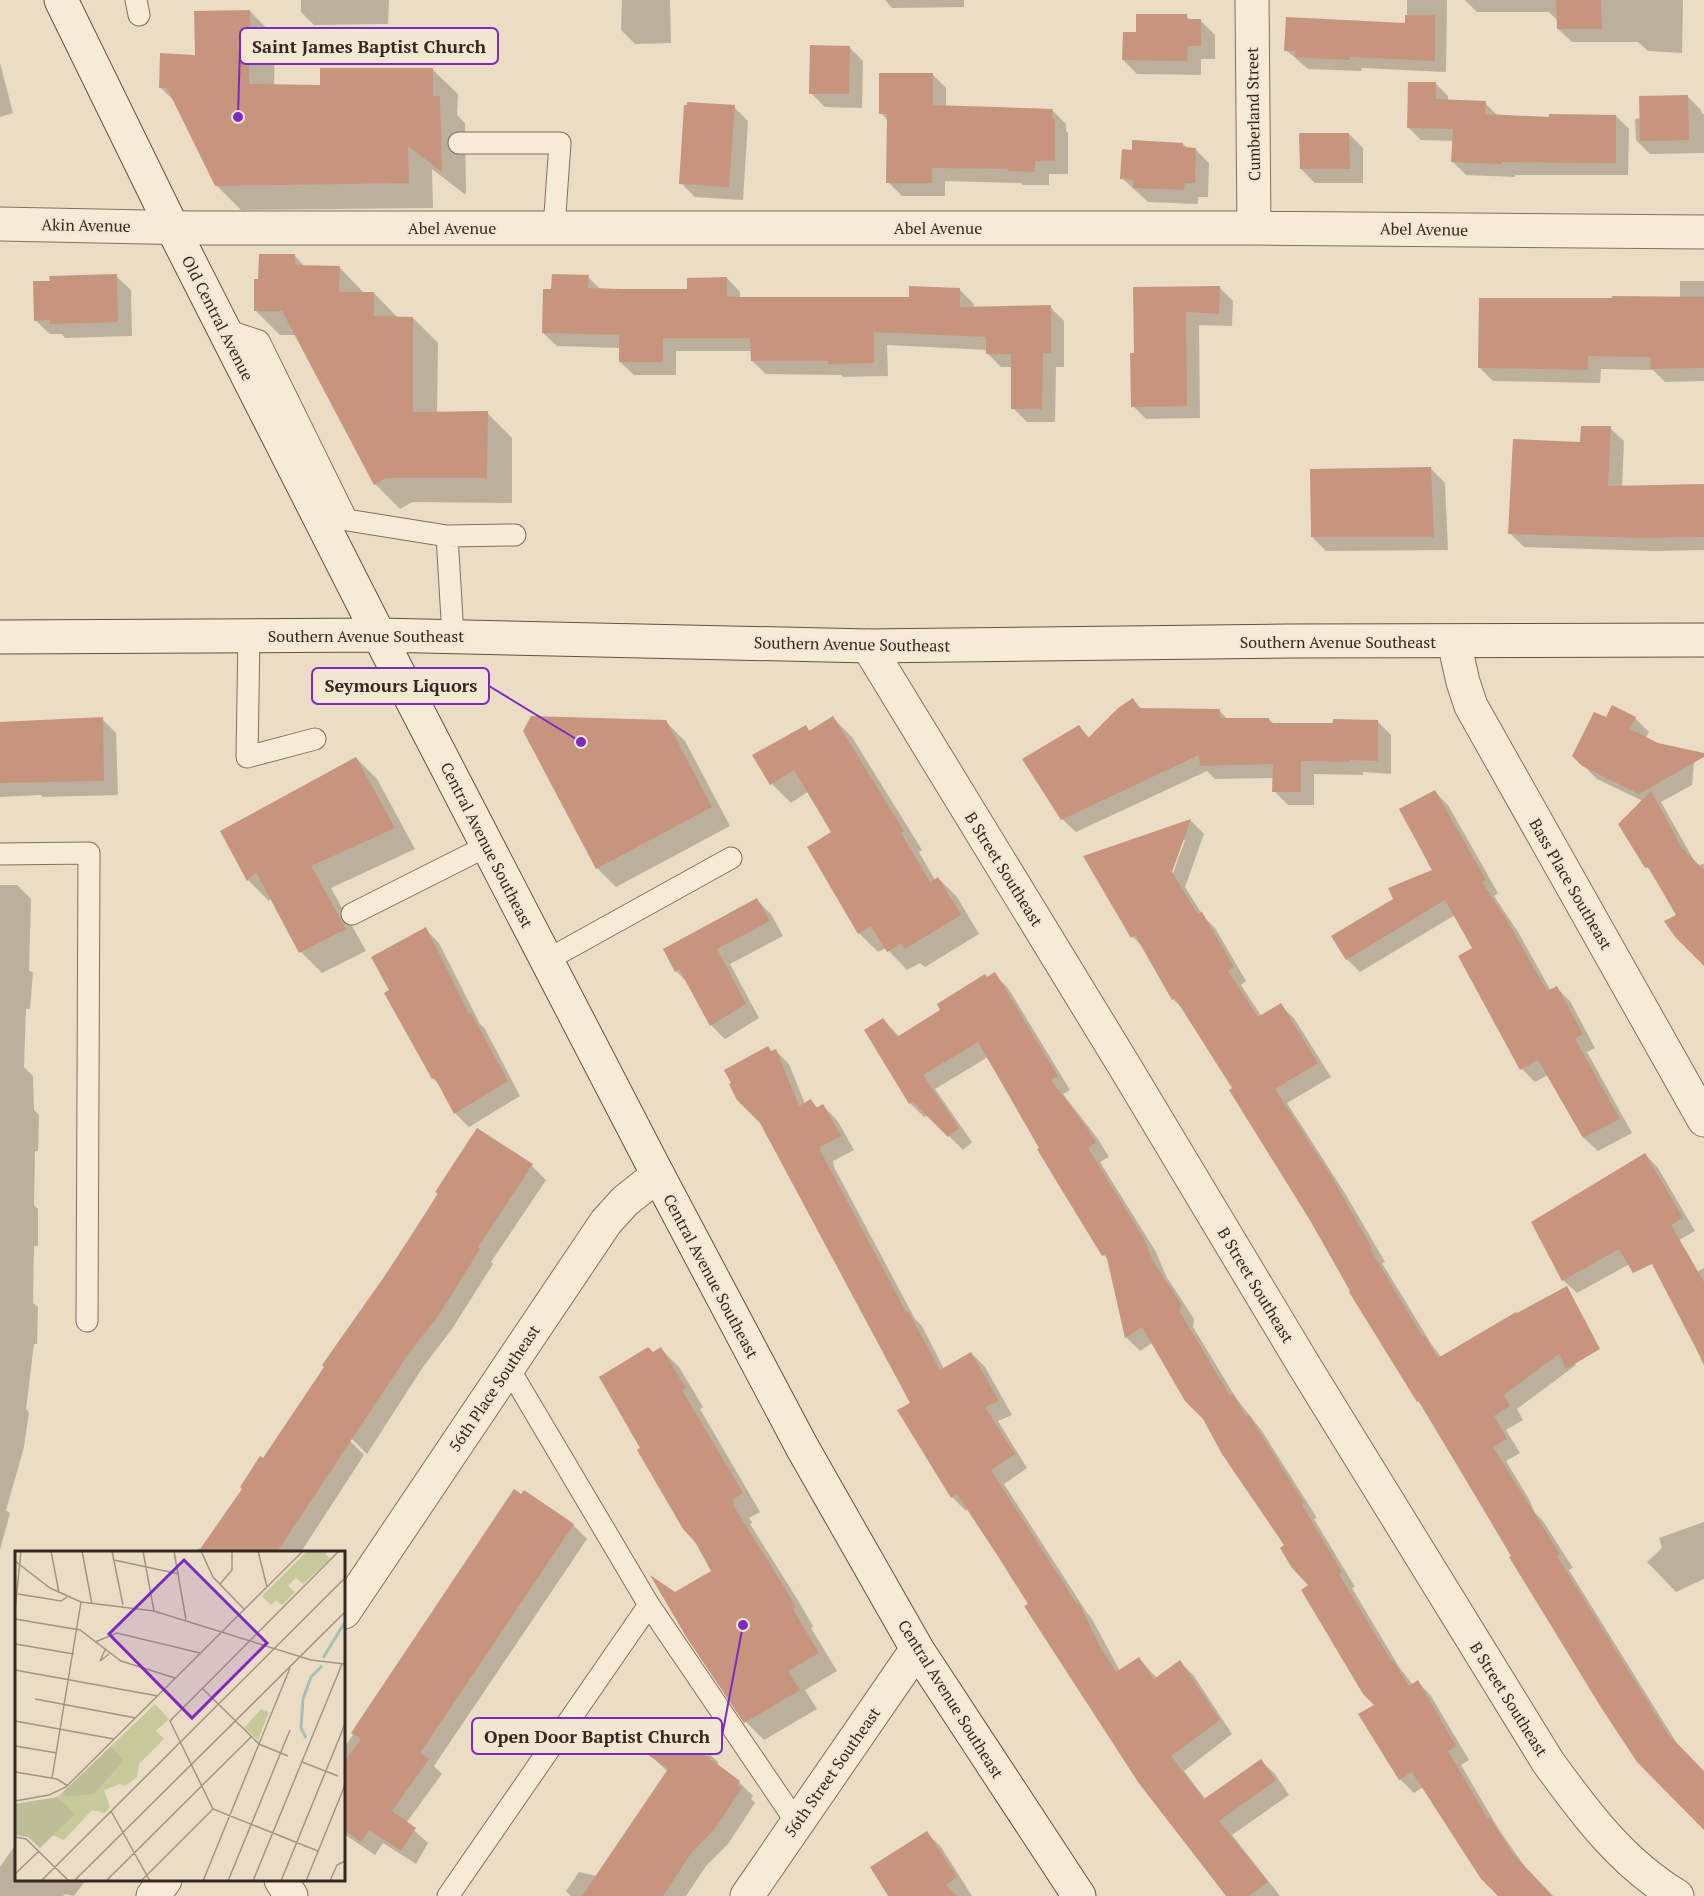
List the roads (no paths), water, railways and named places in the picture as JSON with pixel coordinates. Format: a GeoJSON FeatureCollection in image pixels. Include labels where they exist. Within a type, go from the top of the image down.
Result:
{"type":"FeatureCollection","features":[{"type":"Feature","properties":{"kind":"street","name":"Old Central Avenue"},"geometry":{"type":"LineString","coordinates":[[61,0],[223,329],[379,635]]}},
{"type":"Feature","properties":{"kind":"street","name":"Cumberland Street"},"geometry":{"type":"LineString","coordinates":[[1252,0],[1254,228]]}},
{"type":"Feature","properties":{"kind":"street","name":"Akin Avenue"},"geometry":{"type":"LineString","coordinates":[[0,224],[172,227]]}},
{"type":"Feature","properties":{"kind":"street","name":"Abel Avenue"},"geometry":{"type":"LineString","coordinates":[[172,227],[1254,228],[1704,232]]}},
{"type":"Feature","properties":{"kind":"street","name":"Southern Avenue Southeast"},"geometry":{"type":"LineString","coordinates":[[0,637],[379,635],[868,646],[1288,641],[1704,640]]}},
{"type":"Feature","properties":{"kind":"street","name":"Central Avenue Southeast"},"geometry":{"type":"LineString","coordinates":[[379,635],[658,1175],[802,1447],[917,1649],[1079,1896]]}},
{"type":"Feature","properties":{"kind":"street","name":"Bass Place Southeast"},"geometry":{"type":"LineString","coordinates":[[1454,642],[1471,706],[1704,1120]]}},
{"type":"Feature","properties":{"kind":"street","name":"B Street Southeast"},"geometry":{"type":"LineString","coordinates":[[868,646],[1305,1367],[1548,1762],[1608,1839],[1648,1876],[1677,1896]]}},
{"type":"Feature","properties":{"kind":"street","name":"56th Place Southeast"},"geometry":{"type":"LineString","coordinates":[[345,1611],[606,1222],[625,1201],[658,1175]]}},
{"type":"Feature","properties":{"kind":"street","name":"56th Street Southeast"},"geometry":{"type":"LineString","coordinates":[[747,1896],[917,1649]]}},
{"type":"Feature","properties":{"kind":"street"},"geometry":{"type":"LineString","coordinates":[[153,1896],[164,1881]]}},
{"type":"Feature","properties":{"kind":"street"},"geometry":{"type":"LineString","coordinates":[[282,1881],[291,1896]]}},
{"type":"Feature","properties":{"kind":"lane"},"geometry":{"type":"LineString","coordinates":[[459,143],[560,143],[554,228]]}},
{"type":"Feature","properties":{"kind":"lane"},"geometry":{"type":"LineString","coordinates":[[223,329],[259,341],[347,520],[447,536],[515,534]]}},
{"type":"Feature","properties":{"kind":"lane"},"geometry":{"type":"LineString","coordinates":[[447,536],[453,636]]}},
{"type":"Feature","properties":{"kind":"lane"},"geometry":{"type":"LineString","coordinates":[[249,635],[247,757],[315,740]]}},
{"type":"Feature","properties":{"kind":"lane"},"geometry":{"type":"LineString","coordinates":[[352,914],[487,846]]}},
{"type":"Feature","properties":{"kind":"lane"},"geometry":{"type":"LineString","coordinates":[[0,854],[89,853],[87,1321]]}},
{"type":"Feature","properties":{"kind":"lane"},"geometry":{"type":"LineString","coordinates":[[547,960],[731,858]]}},
{"type":"Feature","properties":{"kind":"lane"},"geometry":{"type":"LineString","coordinates":[[508,1367],[649,1605],[797,1823]]}},
{"type":"Feature","properties":{"kind":"lane"},"geometry":{"type":"LineString","coordinates":[[448,1896],[649,1605]]}},
{"type":"Feature","properties":{"kind":"place","name":"Saint James Baptist Church"},"geometry":{"type":"Point","coordinates":[238,117]}},
{"type":"Feature","properties":{"kind":"place","name":"Seymours Liquors"},"geometry":{"type":"Point","coordinates":[581,742]}},
{"type":"Feature","properties":{"kind":"place","name":"Open Door Baptist Church"},"geometry":{"type":"Point","coordinates":[743,1625]}}]}
